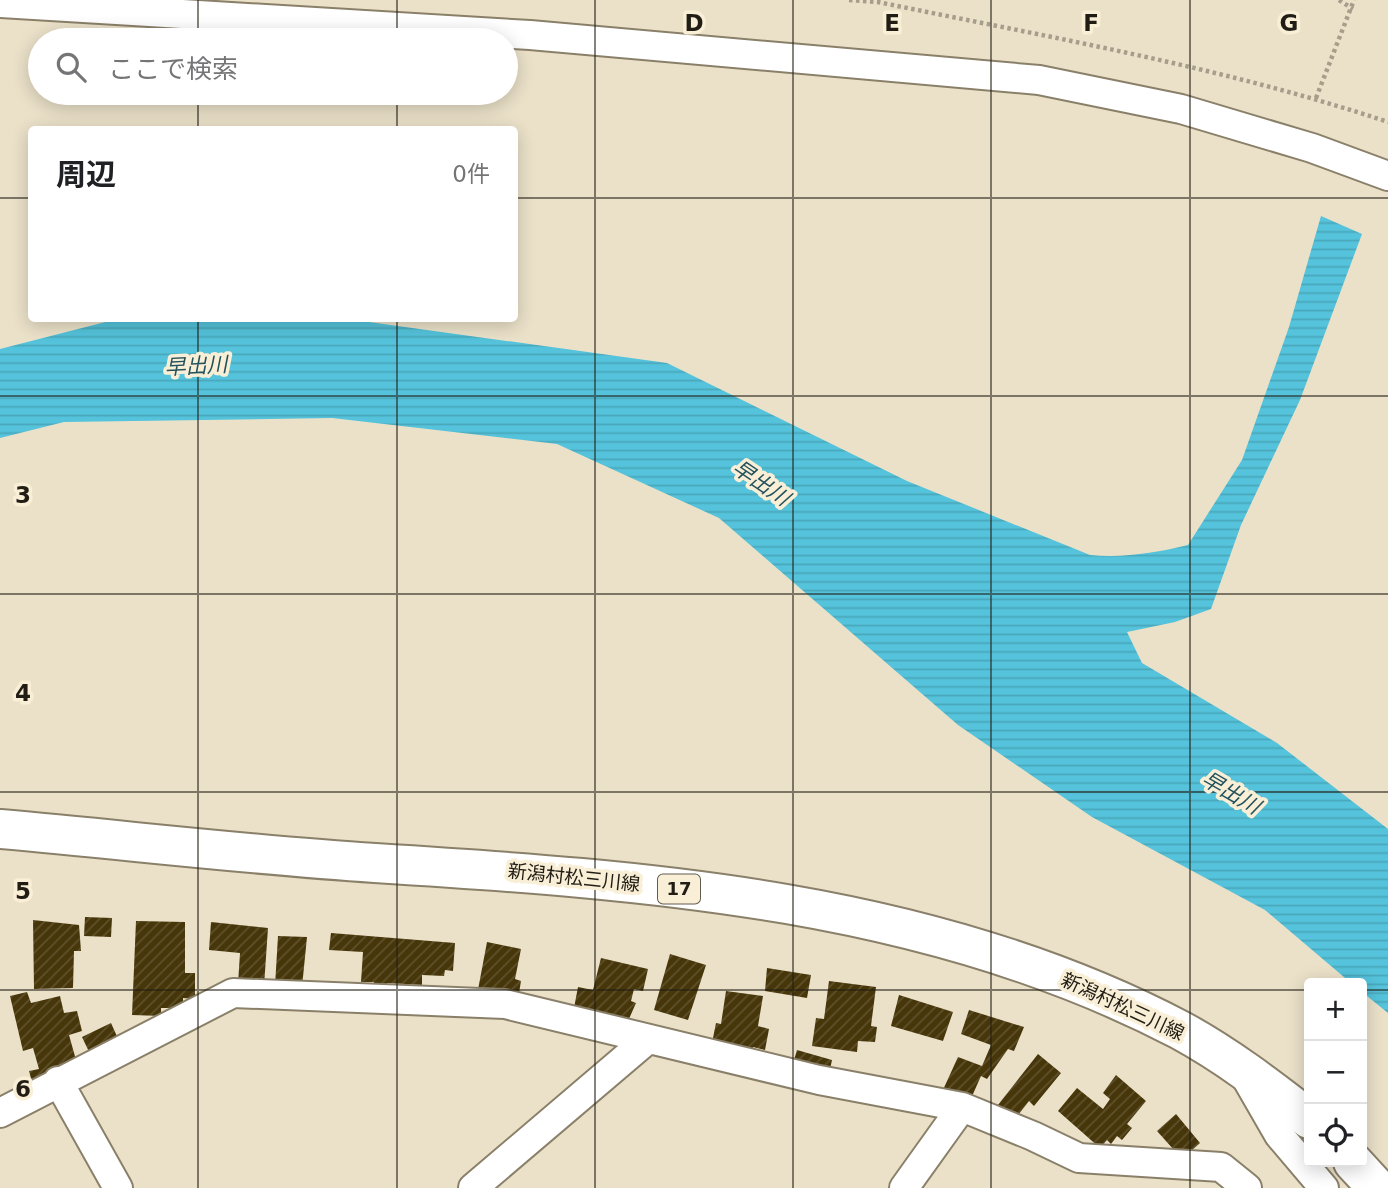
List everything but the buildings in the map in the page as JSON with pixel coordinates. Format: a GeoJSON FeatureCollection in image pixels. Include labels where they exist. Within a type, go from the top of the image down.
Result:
{"type":"FeatureCollection","features":[{"type":"Feature","properties":{"kind":"main road","name":"新潟村松三川線"},"geometry":{"type":"LineString","coordinates":[[0,829],[372,862],[483,868],[651,885],[787,903],[875,920],[986,950],[1090,988],[1181,1031],[1241,1067],[1304,1115]]}},
{"type":"Feature","properties":{"kind":"main road"},"geometry":{"type":"LineString","coordinates":[[1358,1167],[1377,1188]]}},
{"type":"Feature","properties":{"kind":"street"},"geometry":{"type":"LineString","coordinates":[[0,3],[414,28]]}},
{"type":"Feature","properties":{"kind":"street"},"geometry":{"type":"LineString","coordinates":[[518,34],[1039,80],[1181,108],[1312,148],[1388,176]]}},
{"type":"Feature","properties":{"kind":"street"},"geometry":{"type":"LineString","coordinates":[[0,1112],[233,993],[505,1004],[819,1080],[962,1107],[1079,1158],[1221,1167],[1247,1188]]}},
{"type":"Feature","properties":{"kind":"street"},"geometry":{"type":"LineString","coordinates":[[473,1188],[648,1038]]}},
{"type":"Feature","properties":{"kind":"street"},"geometry":{"type":"LineString","coordinates":[[1241,1067],[1279,1135],[1324,1188]]}},
{"type":"Feature","properties":{"kind":"street"},"geometry":{"type":"LineString","coordinates":[[58,1081],[118,1188]]}},
{"type":"Feature","properties":{"kind":"street"},"geometry":{"type":"LineString","coordinates":[[904,1188],[962,1107]]}},
{"type":"Feature","properties":{"kind":"path"},"geometry":{"type":"LineString","coordinates":[[849,0],[878,2],[1058,39],[1317,98],[1388,122]]}},
{"type":"Feature","properties":{"kind":"path"},"geometry":{"type":"LineString","coordinates":[[1339,0],[1353,9]]}},
{"type":"Feature","properties":{"kind":"path"},"geometry":{"type":"LineString","coordinates":[[1317,98],[1353,9],[1354,0]]}},
{"type":"Feature","properties":{"kind":"water","name":"早出川"},"geometry":{"type":"Polygon","coordinates":[[[1321,216],[1362,234],[1300,400],[1241,525],[1211,609],[1175,622],[1127,632],[1142,663],[1277,743],[1388,829],[1388,1013],[1367,996],[1367,978],[1345,978],[1265,910],[1092,817],[958,725],[719,518],[557,444],[332,418],[64,422],[0,438],[0,349],[105,322],[369,322],[667,363],[907,481],[1090,555],[1127,555],[1188,545],[1242,460],[1289,327],[1321,216]]]}}]}
